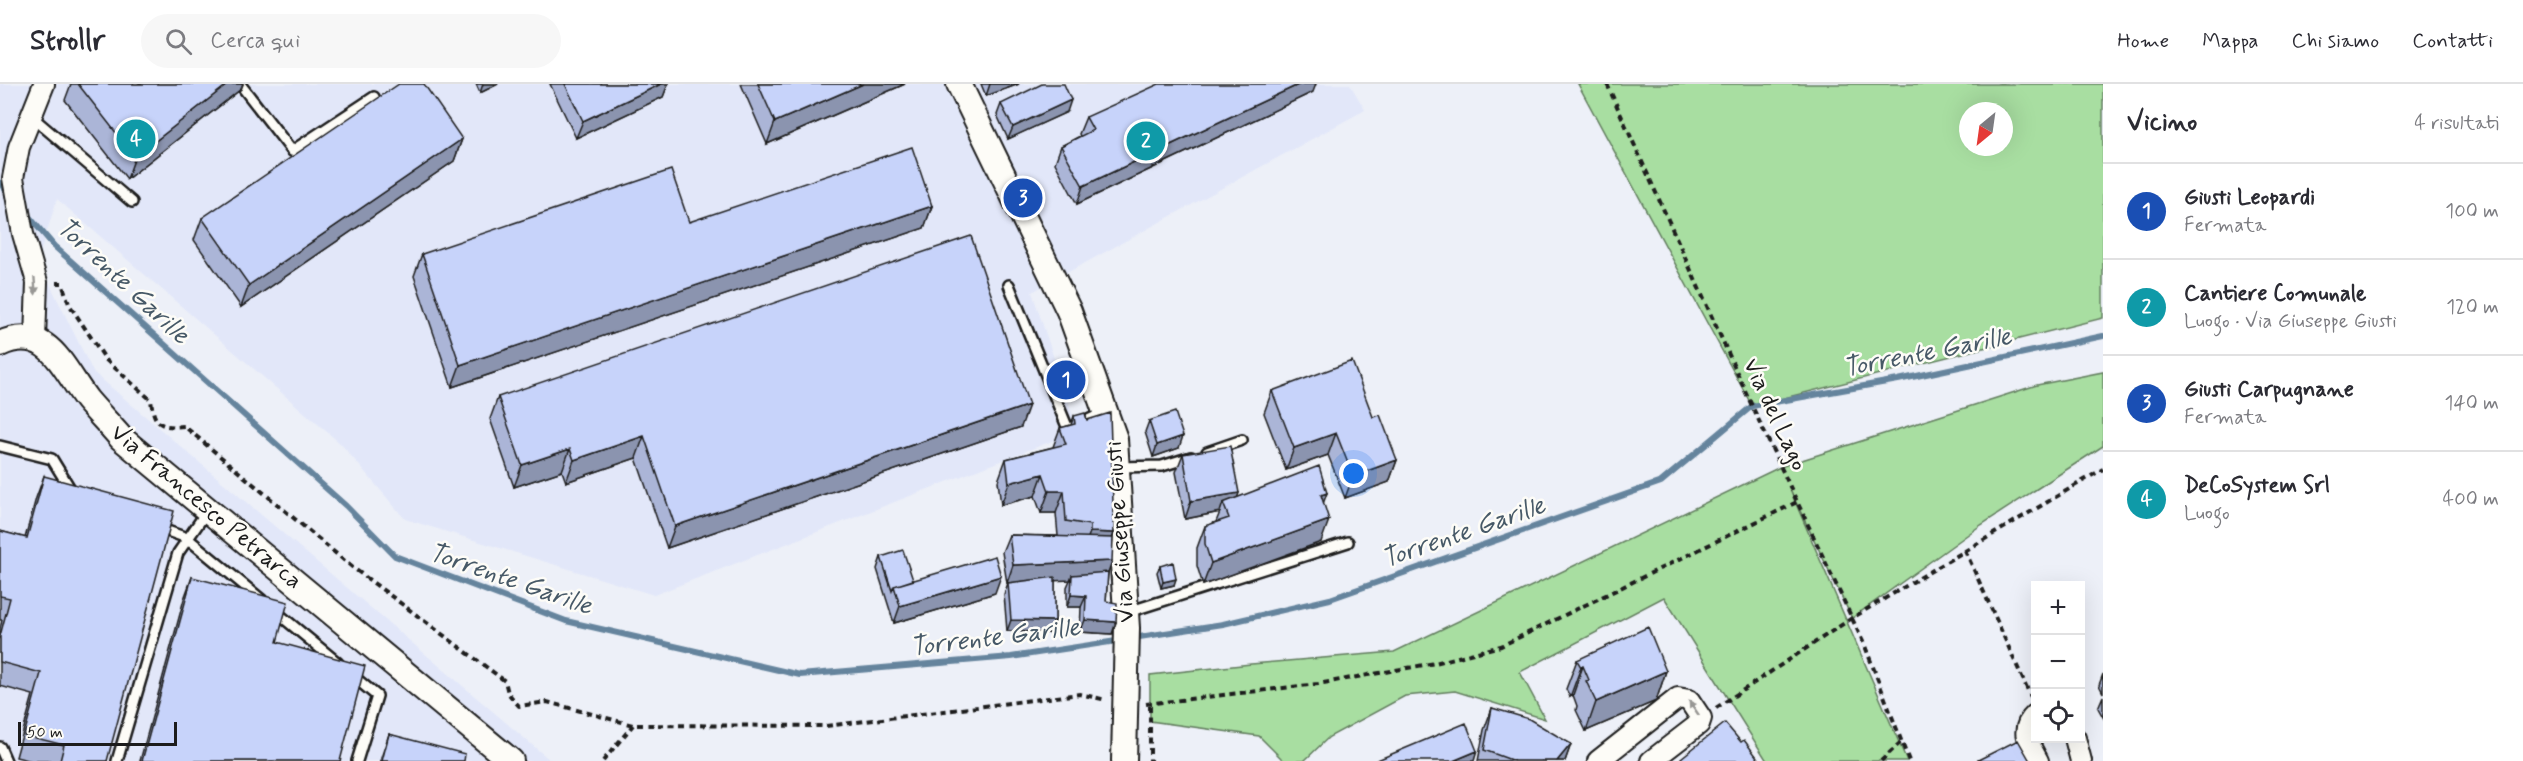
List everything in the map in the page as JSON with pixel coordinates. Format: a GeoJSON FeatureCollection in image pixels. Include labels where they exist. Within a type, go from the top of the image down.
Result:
{"type":"FeatureCollection","features":[{"type":"Feature","properties":{"kind":"street"},"geometry":{"type":"LineString","coordinates":[[0,345],[21,337],[35,339],[37,282],[22,234],[13,178],[19,147],[44,84]]}},
{"type":"Feature","properties":{"kind":"street","name":"Via Giuseppe Giusti"},"geometry":{"type":"LineString","coordinates":[[958,84],[1069,311],[1115,439],[1126,620],[1125,761]]}},
{"type":"Feature","properties":{"kind":"street","name":"Via Francesco Petrarca"},"geometry":{"type":"LineString","coordinates":[[35,339],[57,356],[87,399],[121,438],[511,761]]}},
{"type":"Feature","properties":{"kind":"street"},"geometry":{"type":"LineString","coordinates":[[1598,761],[1678,698],[1689,699],[1701,718],[1699,724],[1651,761]]}},
{"type":"Feature","properties":{"kind":"street"},"geometry":{"type":"LineString","coordinates":[[2031,721],[2025,729],[2026,741],[2038,761]]}},
{"type":"Feature","properties":{"kind":"street"},"geometry":{"type":"LineString","coordinates":[[2076,743],[2081,761]]}},
{"type":"Feature","properties":{"kind":"lane"},"geometry":{"type":"LineString","coordinates":[[240,84],[292,151],[374,97]]}},
{"type":"Feature","properties":{"kind":"lane"},"geometry":{"type":"LineString","coordinates":[[31,116],[132,202]]}},
{"type":"Feature","properties":{"kind":"lane"},"geometry":{"type":"LineString","coordinates":[[1009,285],[1068,429],[1106,412]]}},
{"type":"Feature","properties":{"kind":"lane"},"geometry":{"type":"LineString","coordinates":[[1117,467],[1162,466],[1242,440]]}},
{"type":"Feature","properties":{"kind":"lane"},"geometry":{"type":"LineString","coordinates":[[0,446],[52,459],[76,498]]}},
{"type":"Feature","properties":{"kind":"lane"},"geometry":{"type":"LineString","coordinates":[[117,761],[178,553],[207,511]]}},
{"type":"Feature","properties":{"kind":"lane"},"geometry":{"type":"LineString","coordinates":[[154,526],[187,538],[377,696],[357,761]]}},
{"type":"Feature","properties":{"kind":"lane"},"geometry":{"type":"LineString","coordinates":[[1126,620],[1348,542]]}},
{"type":"Feature","properties":{"kind":"lane"},"geometry":{"type":"LineString","coordinates":[[0,747],[6,761]]}},
{"type":"Feature","properties":{"kind":"path","name":"Via del Lago"},"geometry":{"type":"LineString","coordinates":[[1607,84],[1865,646],[1909,761]]}},
{"type":"Feature","properties":{"kind":"path"},"geometry":{"type":"LineString","coordinates":[[37,282],[62,283],[69,304],[106,360],[151,400],[153,415],[158,423],[169,427],[184,426],[351,567],[505,681],[508,693],[519,706],[547,702],[633,725],[826,726],[1080,694],[1106,701],[1150,705],[1318,684],[1435,663],[1501,645],[1797,502]]}},
{"type":"Feature","properties":{"kind":"path"},"geometry":{"type":"LineString","coordinates":[[1701,718],[1852,618],[2103,468]]}},
{"type":"Feature","properties":{"kind":"path"},"geometry":{"type":"LineString","coordinates":[[1965,550],[2031,695]]}},
{"type":"Feature","properties":{"kind":"path"},"geometry":{"type":"LineString","coordinates":[[1150,695],[1150,761]]}},
{"type":"Feature","properties":{"kind":"path"},"geometry":{"type":"LineString","coordinates":[[603,761],[633,725]]}},
{"type":"Feature","properties":{"kind":"path"},"geometry":{"type":"LineString","coordinates":[[1881,761],[1902,741]]}},
{"type":"Feature","properties":{"kind":"shaded area"},"geometry":{"type":"Polygon","coordinates":[[[0,84],[1350,84],[1365,110],[1032,292],[1078,431],[654,595],[405,519],[341,444],[57,199],[38,260],[93,372],[551,761],[0,761],[0,84]]]}},
{"type":"Feature","properties":{"kind":"green space"},"geometry":{"type":"Polygon","coordinates":[[[1578,84],[2103,84],[2103,318],[1752,406],[1578,84]]]}},
{"type":"Feature","properties":{"kind":"green space"},"geometry":{"type":"Polygon","coordinates":[[[2103,372],[2103,446],[1981,525],[1852,618],[1790,490],[1907,761],[1767,761],[1664,597],[1520,672],[1545,719],[1455,691],[1405,696],[1329,737],[1304,761],[1284,761],[1259,736],[1150,721],[1150,675],[1394,652],[1780,467],[2037,385],[2103,372]]]}},
{"type":"Feature","properties":{"kind":"building"},"geometry":{"type":"Polygon","coordinates":[[[78,84],[228,84],[135,157],[78,84]]]}},
{"type":"Feature","properties":{"kind":"building"},"geometry":{"type":"Polygon","coordinates":[[[399,84],[424,84],[462,139],[249,285],[202,218],[399,84]]]}},
{"type":"Feature","properties":{"kind":"building"},"geometry":{"type":"Polygon","coordinates":[[[565,84],[661,84],[583,121],[565,84]]]}},
{"type":"Feature","properties":{"kind":"building"},"geometry":{"type":"Polygon","coordinates":[[[758,84],[863,84],[775,122],[758,84]]]}},
{"type":"Feature","properties":{"kind":"building"},"geometry":{"type":"Polygon","coordinates":[[[1042,84],[1064,84],[1071,100],[1013,127],[1001,104],[1042,84]]]}},
{"type":"Feature","properties":{"kind":"building"},"geometry":{"type":"Polygon","coordinates":[[[1159,84],[1300,84],[1083,186],[1061,146],[1093,130],[1086,117],[1159,84]]]}},
{"type":"Feature","properties":{"kind":"building"},"geometry":{"type":"Polygon","coordinates":[[[912,147],[932,206],[460,365],[422,254],[671,170],[689,222],[912,147]]]}},
{"type":"Feature","properties":{"kind":"building"},"geometry":{"type":"Polygon","coordinates":[[[971,236],[1029,405],[675,526],[644,436],[574,460],[570,449],[522,465],[498,397],[971,236]]]}},
{"type":"Feature","properties":{"kind":"building"},"geometry":{"type":"Polygon","coordinates":[[[1352,361],[1373,417],[1380,415],[1397,460],[1353,476],[1336,433],[1294,448],[1272,391],[1352,361]]]}},
{"type":"Feature","properties":{"kind":"building"},"geometry":{"type":"Polygon","coordinates":[[[1175,412],[1183,436],[1157,445],[1149,421],[1175,412]]]}},
{"type":"Feature","properties":{"kind":"building"},"geometry":{"type":"Polygon","coordinates":[[[1085,413],[1087,420],[1110,413],[1114,533],[1090,532],[1090,525],[1066,521],[1064,491],[1049,491],[1043,474],[1009,483],[1006,459],[1066,444],[1060,428],[1075,424],[1074,416],[1085,413]]]}},
{"type":"Feature","properties":{"kind":"building"},"geometry":{"type":"Polygon","coordinates":[[[1230,446],[1239,493],[1191,501],[1183,454],[1230,446]]]}},
{"type":"Feature","properties":{"kind":"building"},"geometry":{"type":"Polygon","coordinates":[[[1319,466],[1327,493],[1321,495],[1329,520],[1211,563],[1205,544],[1205,526],[1229,518],[1223,503],[1319,466]]]}},
{"type":"Feature","properties":{"kind":"building"},"geometry":{"type":"Polygon","coordinates":[[[44,476],[174,511],[107,761],[60,761],[64,745],[24,735],[41,673],[0,662],[0,636],[10,598],[0,596],[0,531],[27,538],[44,476]]]}},
{"type":"Feature","properties":{"kind":"building"},"geometry":{"type":"Polygon","coordinates":[[[1009,535],[1113,538],[1112,561],[1013,565],[1009,535]]]}},
{"type":"Feature","properties":{"kind":"building"},"geometry":{"type":"Polygon","coordinates":[[[903,550],[913,580],[894,586],[892,591],[881,557],[903,550]]]}},
{"type":"Feature","properties":{"kind":"building"},"geometry":{"type":"Polygon","coordinates":[[[995,556],[1001,576],[900,606],[894,586],[995,556]]]}},
{"type":"Feature","properties":{"kind":"building"},"geometry":{"type":"Polygon","coordinates":[[[1173,562],[1176,579],[1163,582],[1160,566],[1173,562]]]}},
{"type":"Feature","properties":{"kind":"building"},"geometry":{"type":"Polygon","coordinates":[[[1108,572],[1106,601],[1117,603],[1116,622],[1085,620],[1086,596],[1071,595],[1072,575],[1108,572]]]}},
{"type":"Feature","properties":{"kind":"building"},"geometry":{"type":"Polygon","coordinates":[[[192,577],[288,602],[277,642],[365,666],[340,761],[142,761],[192,577]]]}},
{"type":"Feature","properties":{"kind":"building"},"geometry":{"type":"Polygon","coordinates":[[[1055,577],[1055,621],[1011,620],[1008,583],[1055,577]]]}},
{"type":"Feature","properties":{"kind":"building"},"geometry":{"type":"Polygon","coordinates":[[[1648,627],[1666,671],[1596,702],[1586,681],[1589,680],[1583,666],[1581,667],[1577,660],[1648,627]]]}},
{"type":"Feature","properties":{"kind":"building"},"geometry":{"type":"Polygon","coordinates":[[[1492,708],[1529,719],[1571,744],[1557,761],[1514,761],[1484,750],[1492,708]]]}},
{"type":"Feature","properties":{"kind":"building"},"geometry":{"type":"Polygon","coordinates":[[[1466,723],[1477,751],[1453,761],[1375,761],[1466,723]]]}},
{"type":"Feature","properties":{"kind":"building"},"geometry":{"type":"Polygon","coordinates":[[[1725,723],[1741,742],[1744,740],[1760,761],[1684,761],[1681,758],[1725,723]]]}},
{"type":"Feature","properties":{"kind":"building"},"geometry":{"type":"Polygon","coordinates":[[[389,734],[465,754],[464,761],[382,761],[389,734]]]}},
{"type":"Feature","properties":{"kind":"building"},"geometry":{"type":"Polygon","coordinates":[[[2018,740],[2030,761],[1976,761],[2018,740]]]}},
{"type":"Feature","properties":{"kind":"waterway","name":"Torrente Garille"},"geometry":{"type":"LineString","coordinates":[[0,183],[9,194]]}},
{"type":"Feature","properties":{"kind":"waterway","name":"Torrente Garille"},"geometry":{"type":"LineString","coordinates":[[26,213],[54,246],[346,506],[395,556],[566,621],[800,675],[1011,657],[1123,640]]}},
{"type":"Feature","properties":{"kind":"waterway","name":"Torrente Garille"},"geometry":{"type":"LineString","coordinates":[[1133,638],[1223,624],[1330,599],[1661,482],[1752,406],[1898,380],[2103,336]]}},
{"type":"Feature","properties":{"kind":"place","name":"DeCoSystem Srl"},"geometry":{"type":"Point","coordinates":[136,139]}},
{"type":"Feature","properties":{"kind":"place","name":"Cantiere Comunale"},"geometry":{"type":"Point","coordinates":[1146,141]}},
{"type":"Feature","properties":{"kind":"place","name":"Giusti Carpugnane"},"geometry":{"type":"Point","coordinates":[1023,198]}},
{"type":"Feature","properties":{"kind":"place","name":"Giusti Leopardi"},"geometry":{"type":"Point","coordinates":[1066,380]}}]}
